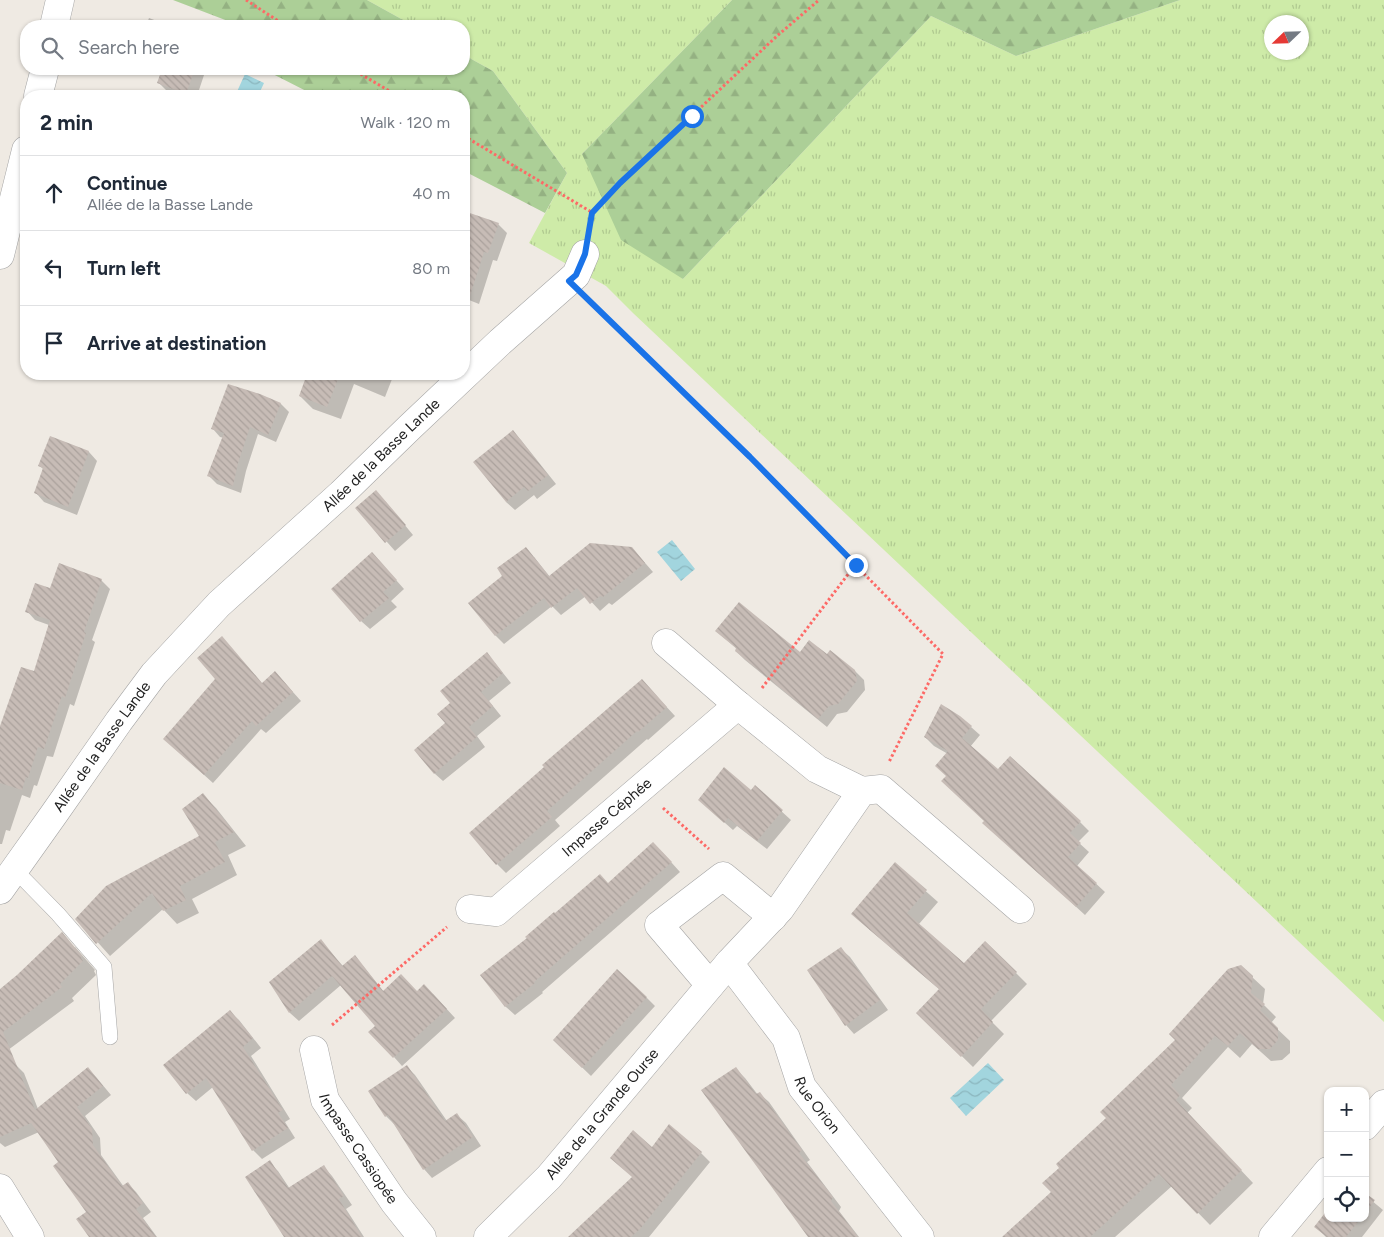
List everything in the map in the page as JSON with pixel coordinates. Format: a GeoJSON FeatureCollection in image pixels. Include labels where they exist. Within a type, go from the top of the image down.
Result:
{"type":"FeatureCollection","features":[{"type":"Feature","properties":{"kind":"street"},"geometry":{"type":"LineString","coordinates":[[55,20],[60,0]]}},
{"type":"Feature","properties":{"kind":"street"},"geometry":{"type":"LineString","coordinates":[[40,90],[43,75]]}},
{"type":"Feature","properties":{"kind":"street"},"geometry":{"type":"LineString","coordinates":[[0,255],[20,174]]}},
{"type":"Feature","properties":{"kind":"street","name":"Allée de la Basse Lande"},"geometry":{"type":"LineString","coordinates":[[470,371],[576,275],[585,254]]}},
{"type":"Feature","properties":{"kind":"street","name":"Allée de la Basse Lande"},"geometry":{"type":"LineString","coordinates":[[7,880],[154,674],[219,604],[341,494],[460,380]]}},
{"type":"Feature","properties":{"kind":"street"},"geometry":{"type":"LineString","coordinates":[[666,643],[817,769],[871,790],[1020,909]]}},
{"type":"Feature","properties":{"kind":"street","name":"Impasse Céphée"},"geometry":{"type":"LineString","coordinates":[[470,909],[496,912],[738,705]]}},
{"type":"Feature","properties":{"kind":"street","name":"Allée de la Grande Ourse"},"geometry":{"type":"LineString","coordinates":[[488,1237],[549,1176],[729,963],[780,909],[871,790]]}},
{"type":"Feature","properties":{"kind":"street"},"geometry":{"type":"LineString","coordinates":[[710,985],[659,926],[723,876],[773,917]]}},
{"type":"Feature","properties":{"kind":"street","name":"Rue Orion"},"geometry":{"type":"LineString","coordinates":[[729,963],[786,1038],[802,1087],[920,1237]]}},
{"type":"Feature","properties":{"kind":"street","name":"Impasse Cassiopée"},"geometry":{"type":"LineString","coordinates":[[314,1050],[326,1100],[394,1202],[422,1237]]}},
{"type":"Feature","properties":{"kind":"street"},"geometry":{"type":"LineString","coordinates":[[1369,1121],[1384,1104]]}},
{"type":"Feature","properties":{"kind":"street"},"geometry":{"type":"LineString","coordinates":[[1273,1237],[1324,1176]]}},
{"type":"Feature","properties":{"kind":"street"},"geometry":{"type":"LineString","coordinates":[[0,1188],[30,1237]]}},
{"type":"Feature","properties":{"kind":"lane"},"geometry":{"type":"LineString","coordinates":[[7,880],[58,914],[104,966],[110,1038]]}},
{"type":"Feature","properties":{"kind":"path"},"geometry":{"type":"LineString","coordinates":[[246,0],[277,20]]}},
{"type":"Feature","properties":{"kind":"path"},"geometry":{"type":"LineString","coordinates":[[585,254],[592,213],[620,183],[777,36],[819,0]]}},
{"type":"Feature","properties":{"kind":"path"},"geometry":{"type":"LineString","coordinates":[[362,75],[388,90]]}},
{"type":"Feature","properties":{"kind":"path"},"geometry":{"type":"LineString","coordinates":[[470,140],[592,213]]}},
{"type":"Feature","properties":{"kind":"path"},"geometry":{"type":"LineString","coordinates":[[569,281],[750,457],[943,654],[891,758],[871,790]]}},
{"type":"Feature","properties":{"kind":"path"},"geometry":{"type":"LineString","coordinates":[[738,705],[753,700],[856,565]]}},
{"type":"Feature","properties":{"kind":"path"},"geometry":{"type":"LineString","coordinates":[[640,788],[720,859],[723,876]]}},
{"type":"Feature","properties":{"kind":"path"},"geometry":{"type":"LineString","coordinates":[[314,1050],[330,1027],[470,909]]}},
{"type":"Feature","properties":{"kind":"green space"},"geometry":{"type":"Polygon","coordinates":[[[173,0],[367,0],[403,20],[225,20],[173,0]]]}},
{"type":"Feature","properties":{"kind":"green space"},"geometry":{"type":"Polygon","coordinates":[[[367,0],[732,0],[582,154],[683,279],[931,16],[1016,56],[1180,0],[1384,0],[1384,1022],[606,286],[529,243],[567,173],[493,71],[470,58],[470,20],[403,20],[367,0]]]}},
{"type":"Feature","properties":{"kind":"green space"},"geometry":{"type":"Polygon","coordinates":[[[732,0],[1180,0],[1016,56],[931,16],[683,279],[621,240],[582,154],[732,0]]]}},
{"type":"Feature","properties":{"kind":"green space"},"geometry":{"type":"Polygon","coordinates":[[[470,58],[493,71],[567,173],[545,213],[470,174],[470,90],[304,90],[275,75],[470,75],[470,58]]]}},
{"type":"Feature","properties":{"kind":"water"},"geometry":{"type":"Polygon","coordinates":[[[245,75],[264,83],[261,90],[238,90],[245,75]]]}},
{"type":"Feature","properties":{"kind":"water"},"geometry":{"type":"Polygon","coordinates":[[[672,540],[695,569],[681,581],[657,552],[672,540]]]}},
{"type":"Feature","properties":{"kind":"water"},"geometry":{"type":"Polygon","coordinates":[[[988,1063],[1004,1080],[966,1116],[950,1098],[988,1063]]]}},
{"type":"Feature","properties":{"kind":"building"},"geometry":{"type":"Polygon","coordinates":[[[160,75],[193,75],[187,90],[175,90],[157,83],[160,75]]]}},
{"type":"Feature","properties":{"kind":"building"},"geometry":{"type":"Polygon","coordinates":[[[470,213],[499,223],[488,253],[484,252],[470,296],[470,213]]]}},
{"type":"Feature","properties":{"kind":"building"},"geometry":{"type":"Polygon","coordinates":[[[305,380],[338,380],[327,407],[299,396],[305,380]]]}},
{"type":"Feature","properties":{"kind":"building"},"geometry":{"type":"Polygon","coordinates":[[[228,384],[281,403],[268,435],[250,427],[238,463],[233,486],[207,476],[224,433],[211,429],[228,384]]]}},
{"type":"Feature","properties":{"kind":"building"},"geometry":{"type":"Polygon","coordinates":[[[513,430],[548,475],[528,491],[524,487],[506,502],[473,462],[513,430]]]}},
{"type":"Feature","properties":{"kind":"building"},"geometry":{"type":"Polygon","coordinates":[[[50,436],[89,451],[68,507],[34,493],[43,468],[38,466],[50,436]]]}},
{"type":"Feature","properties":{"kind":"building"},"geometry":{"type":"Polygon","coordinates":[[[376,490],[406,525],[385,543],[355,508],[376,490]]]}},
{"type":"Feature","properties":{"kind":"building"},"geometry":{"type":"Polygon","coordinates":[[[590,543],[632,547],[645,563],[603,597],[600,596],[590,604],[577,588],[551,608],[544,598],[495,636],[468,603],[502,576],[497,568],[526,547],[549,576],[590,543]]]}},
{"type":"Feature","properties":{"kind":"building"},"geometry":{"type":"Polygon","coordinates":[[[372,552],[397,580],[383,592],[389,598],[360,622],[331,589],[372,552]]]}},
{"type":"Feature","properties":{"kind":"building"},"geometry":{"type":"Polygon","coordinates":[[[59,563],[102,579],[65,698],[62,696],[44,749],[38,747],[22,790],[0,783],[0,726],[21,667],[34,671],[50,620],[25,612],[35,583],[50,588],[59,563]]]}},
{"type":"Feature","properties":{"kind":"building"},"geometry":{"type":"Polygon","coordinates":[[[739,602],[800,652],[809,640],[827,654],[830,650],[855,670],[857,681],[838,704],[829,706],[818,719],[735,651],[736,648],[715,631],[739,602]]]}},
{"type":"Feature","properties":{"kind":"building"},"geometry":{"type":"Polygon","coordinates":[[[222,636],[262,683],[275,671],[293,692],[256,726],[252,721],[204,775],[163,739],[215,679],[197,658],[222,636]]]}},
{"type":"Feature","properties":{"kind":"building"},"geometry":{"type":"Polygon","coordinates":[[[487,652],[503,673],[481,692],[493,706],[469,727],[477,737],[434,774],[414,750],[445,723],[437,714],[450,703],[440,691],[487,652]]]}},
{"type":"Feature","properties":{"kind":"building"},"geometry":{"type":"Polygon","coordinates":[[[642,679],[667,707],[637,731],[547,811],[552,817],[496,865],[469,833],[544,767],[542,765],[642,679]]]}},
{"type":"Feature","properties":{"kind":"building"},"geometry":{"type":"Polygon","coordinates":[[[941,704],[972,726],[962,738],[998,769],[1010,756],[1081,821],[1070,833],[1081,843],[1068,857],[1097,883],[1076,907],[982,823],[984,821],[941,781],[946,776],[935,766],[948,751],[924,737],[941,704]]]}},
{"type":"Feature","properties":{"kind":"building"},"geometry":{"type":"Polygon","coordinates":[[[724,767],[751,790],[755,785],[783,810],[757,841],[728,818],[724,823],[698,800],[724,767]]]}},
{"type":"Feature","properties":{"kind":"building"},"geometry":{"type":"Polygon","coordinates":[[[203,793],[234,832],[215,842],[225,862],[180,886],[186,900],[163,911],[152,893],[96,944],[75,919],[106,886],[199,836],[182,809],[203,793]]]}},
{"type":"Feature","properties":{"kind":"building"},"geometry":{"type":"Polygon","coordinates":[[[653,842],[672,862],[535,983],[505,1007],[480,975],[527,938],[525,937],[600,874],[608,883],[653,842]]]}},
{"type":"Feature","properties":{"kind":"building"},"geometry":{"type":"Polygon","coordinates":[[[895,862],[927,890],[907,913],[964,963],[985,941],[1017,972],[981,1009],[993,1022],[961,1057],[916,1013],[939,989],[851,914],[895,862]]]}},
{"type":"Feature","properties":{"kind":"building"},"geometry":{"type":"Polygon","coordinates":[[[62,932],[82,956],[83,961],[60,984],[62,987],[3,1032],[35,1110],[88,1067],[103,1086],[77,1107],[92,1129],[93,1145],[122,1186],[128,1182],[143,1203],[136,1209],[156,1237],[89,1237],[76,1219],[86,1212],[53,1166],[58,1162],[31,1123],[0,1137],[0,989],[62,932]]]}},
{"type":"Feature","properties":{"kind":"building"},"geometry":{"type":"Polygon","coordinates":[[[321,939],[342,966],[355,955],[383,991],[401,974],[417,991],[424,984],[447,1009],[393,1058],[368,1032],[375,1026],[332,976],[289,1013],[269,982],[321,939]]]}},
{"type":"Feature","properties":{"kind":"building"},"geometry":{"type":"Polygon","coordinates":[[[841,947],[880,1000],[845,1026],[807,970],[841,947]]]}},
{"type":"Feature","properties":{"kind":"building"},"geometry":{"type":"Polygon","coordinates":[[[1241,965],[1253,976],[1251,993],[1265,1004],[1260,1010],[1278,1028],[1278,1040],[1270,1049],[1258,1049],[1240,1033],[1228,1046],[1215,1036],[1171,1085],[1180,1095],[1176,1100],[1242,1170],[1197,1214],[1159,1174],[1090,1237],[1002,1237],[1051,1192],[1042,1183],[1059,1168],[1056,1164],[1106,1118],[1100,1112],[1175,1040],[1169,1034],[1228,969],[1241,965]]]}},
{"type":"Feature","properties":{"kind":"building"},"geometry":{"type":"Polygon","coordinates":[[[617,969],[647,997],[582,1068],[553,1040],[617,969]]]}},
{"type":"Feature","properties":{"kind":"building"},"geometry":{"type":"Polygon","coordinates":[[[230,1010],[253,1038],[243,1047],[283,1110],[278,1113],[288,1128],[252,1151],[206,1078],[186,1094],[163,1065],[230,1010]]]}},
{"type":"Feature","properties":{"kind":"building"},"geometry":{"type":"Polygon","coordinates":[[[407,1065],[445,1121],[457,1113],[473,1137],[423,1170],[388,1115],[385,1117],[368,1091],[407,1065]]]}},
{"type":"Feature","properties":{"kind":"building"},"geometry":{"type":"Polygon","coordinates":[[[736,1067],[756,1094],[760,1092],[802,1150],[799,1153],[833,1197],[831,1201],[858,1237],[808,1237],[701,1090],[736,1067]]]}},
{"type":"Feature","properties":{"kind":"building"},"geometry":{"type":"Polygon","coordinates":[[[669,1124],[702,1152],[640,1229],[631,1237],[568,1237],[632,1177],[610,1158],[633,1130],[652,1147],[669,1124]]]}},
{"type":"Feature","properties":{"kind":"building"},"geometry":{"type":"Polygon","coordinates":[[[270,1160],[288,1188],[324,1165],[344,1196],[339,1199],[362,1237],[284,1237],[245,1177],[270,1160]]]}},
{"type":"Feature","properties":{"kind":"building"},"geometry":{"type":"Polygon","coordinates":[[[1369,1196],[1375,1200],[1369,1208],[1369,1196]]]}},
{"type":"Feature","properties":{"kind":"building"},"geometry":{"type":"Polygon","coordinates":[[[1324,1214],[1324,1222],[1358,1222],[1346,1237],[1327,1237],[1314,1227],[1324,1214]]]}},
{"type":"Feature","properties":{"kind":"route"},"geometry":{"type":"LineString","coordinates":[[692,116],[620,183],[592,213],[585,254],[576,275],[569,281],[750,457],[856,565]]}}]}
